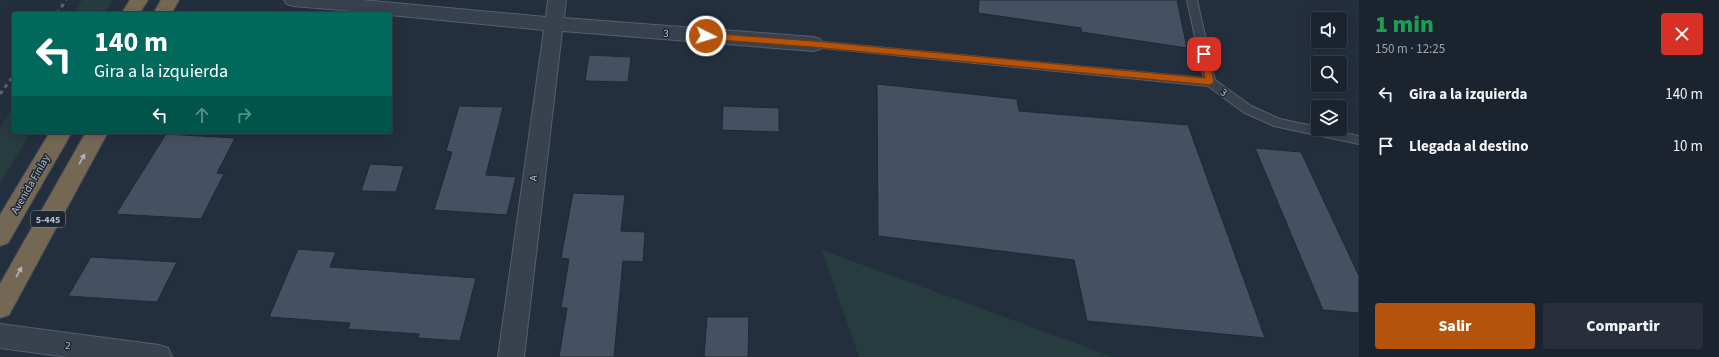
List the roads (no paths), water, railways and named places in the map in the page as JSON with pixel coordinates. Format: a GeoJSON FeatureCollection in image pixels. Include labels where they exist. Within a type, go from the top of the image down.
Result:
{"type":"FeatureCollection","features":[{"type":"Feature","properties":{"kind":"highway"},"geometry":{"type":"LineString","coordinates":[[131,12],[138,0]]}},
{"type":"Feature","properties":{"kind":"highway"},"geometry":{"type":"LineString","coordinates":[[163,12],[170,0]]}},
{"type":"Feature","properties":{"kind":"highway","name":"Avenida Finlay"},"geometry":{"type":"LineString","coordinates":[[0,236],[60,134]]}},
{"type":"Feature","properties":{"kind":"highway","name":"5-445"},"geometry":{"type":"LineString","coordinates":[[0,307],[96,134]]}},
{"type":"Feature","properties":{"kind":"street","name":"3"},"geometry":{"type":"LineString","coordinates":[[293,0],[553,24],[813,44]]}},
{"type":"Feature","properties":{"kind":"street","name":"A"},"geometry":{"type":"LineString","coordinates":[[511,357],[556,0]]}},
{"type":"Feature","properties":{"kind":"street","name":"2"},"geometry":{"type":"LineString","coordinates":[[0,336],[159,357]]}},
{"type":"Feature","properties":{"kind":"lane"},"geometry":{"type":"LineString","coordinates":[[1192,0],[1210,82]]}},
{"type":"Feature","properties":{"kind":"lane","name":"3"},"geometry":{"type":"LineString","coordinates":[[813,44],[1210,82],[1247,109],[1278,123],[1359,140]]}},
{"type":"Feature","properties":{"kind":"railway"},"geometry":{"type":"LineString","coordinates":[[58,12],[66,0]]}},
{"type":"Feature","properties":{"kind":"railway"},"geometry":{"type":"LineString","coordinates":[[0,94],[12,78]]}}]}
